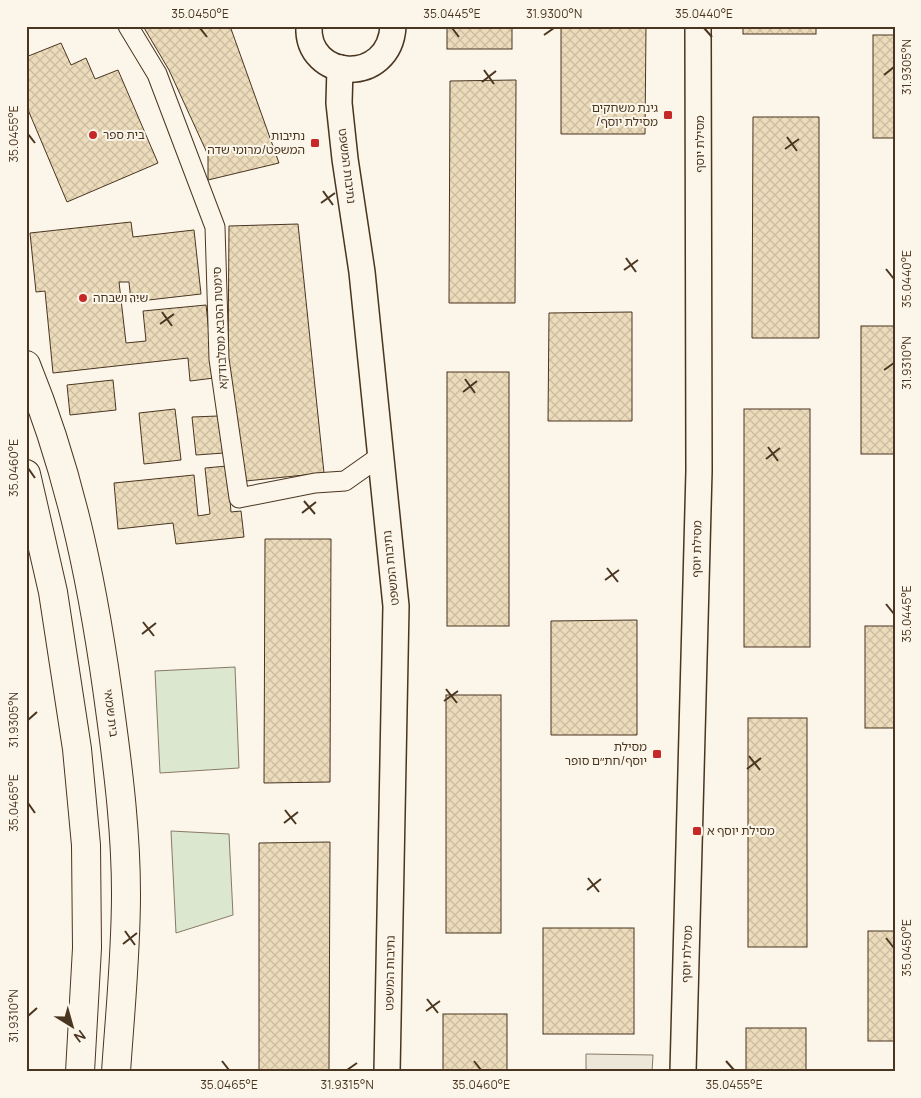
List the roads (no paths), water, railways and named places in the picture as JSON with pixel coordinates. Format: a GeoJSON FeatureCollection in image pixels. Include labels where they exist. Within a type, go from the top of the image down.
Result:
{"type":"FeatureCollection","features":[{"type":"Feature","properties":{"kind":"street","name":"סימטת הסבא מסלבודקא"},"geometry":{"type":"LineString","coordinates":[[128,26],[158,74],[216,227],[219,359],[227,428],[239,498],[315,483],[345,481],[379,456]]}},
{"type":"Feature","properties":{"kind":"street"},"geometry":{"type":"LineString","coordinates":[[309,26],[312,46],[321,58],[333,66],[349,70],[363,68],[376,62],[386,51],[392,37],[392,26]]}},
{"type":"Feature","properties":{"kind":"street","name":"מסילת יוסף"},"geometry":{"type":"LineString","coordinates":[[684,1072],[699,471],[698,26]]}},
{"type":"Feature","properties":{"kind":"street","name":"נתיבות המשפט"},"geometry":{"type":"LineString","coordinates":[[340,68],[339,103],[362,272],[379,456],[396,606],[388,1072]]}},
{"type":"Feature","properties":{"kind":"street","name":"בית שמאי"},"geometry":{"type":"LineString","coordinates":[[26,365],[49,425],[81,537],[105,669],[119,776],[126,894],[125,943],[116,1072]]}},
{"type":"Feature","properties":{"kind":"street"},"geometry":{"type":"LineString","coordinates":[[26,474],[54,592],[77,749],[86,844],[85,994],[80,1072]]}},
{"type":"Feature","properties":{"kind":"place","name":"גינת משחקים /מסילת יוסף"},"geometry":{"type":"Point","coordinates":[668,115]}},
{"type":"Feature","properties":{"kind":"place","name":"בית ספר"},"geometry":{"type":"Point","coordinates":[93,135]}},
{"type":"Feature","properties":{"kind":"place","name":"נתיבות המשפט/מרומי שדה"},"geometry":{"type":"Point","coordinates":[315,143]}},
{"type":"Feature","properties":{"kind":"place","name":"שיר ושבחה"},"geometry":{"type":"Point","coordinates":[83,298]}},
{"type":"Feature","properties":{"kind":"place","name":"מסילת יוסף/חת״ם סופר"},"geometry":{"type":"Point","coordinates":[657,754]}},
{"type":"Feature","properties":{"kind":"place","name":"מסילת יוסף א"},"geometry":{"type":"Point","coordinates":[697,831]}}]}
